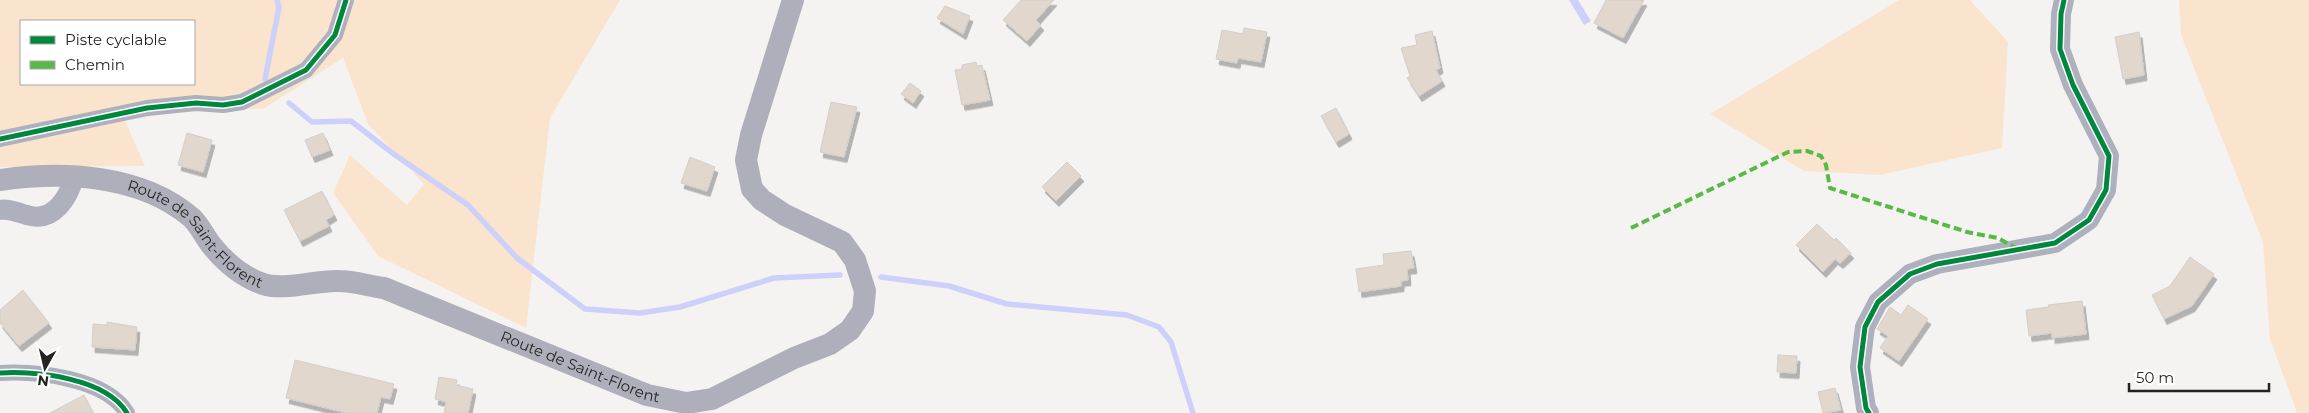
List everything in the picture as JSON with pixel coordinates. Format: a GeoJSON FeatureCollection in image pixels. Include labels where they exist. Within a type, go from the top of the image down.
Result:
{"type":"FeatureCollection","features":[{"type":"Feature","properties":{"kind":"main road","name":"Route de Saint-Florent"},"geometry":{"type":"LineString","coordinates":[[0,180],[23,177],[74,177],[125,183],[160,198],[192,219],[213,248],[241,274],[265,284],[339,280],[384,288],[647,394],[686,403],[712,399],[794,358],[830,344],[850,330],[863,311],[865,292],[855,260],[842,242],[785,215],[762,200],[752,189],[746,160],[749,144],[793,0]]}},
{"type":"Feature","properties":{"kind":"street"},"geometry":{"type":"LineString","coordinates":[[0,139],[147,108],[196,103],[224,105],[242,102],[306,70],[335,35],[346,0]]}},
{"type":"Feature","properties":{"kind":"street"},"geometry":{"type":"LineString","coordinates":[[1869,413],[1866,408],[1860,368],[1865,327],[1878,302],[1910,274],[1937,264],[2055,243],[2089,220],[2106,190],[2109,156],[2073,85],[2060,49],[2061,14],[2064,0]]}},
{"type":"Feature","properties":{"kind":"street"},"geometry":{"type":"LineString","coordinates":[[0,210],[34,217],[46,217],[58,209],[72,186],[74,177]]}},
{"type":"Feature","properties":{"kind":"street"},"geometry":{"type":"LineString","coordinates":[[0,373],[41,372],[93,386],[112,396],[127,413]]}},
{"type":"Feature","properties":{"kind":"shaded area"},"geometry":{"type":"Polygon","coordinates":[[[0,0],[620,0],[550,118],[526,328],[378,256],[333,193],[350,155],[407,205],[424,184],[368,124],[343,58],[263,109],[196,109],[125,121],[145,166],[0,167],[0,0]]]}},
{"type":"Feature","properties":{"kind":"shaded area"},"geometry":{"type":"Polygon","coordinates":[[[1899,0],[1970,0],[2008,42],[2002,148],[1880,175],[1804,171],[1710,114],[1899,0]]]}},
{"type":"Feature","properties":{"kind":"shaded area"},"geometry":{"type":"Polygon","coordinates":[[[2179,0],[2309,0],[2309,413],[2297,413],[2270,339],[2263,242],[2181,35],[2179,0]]]}},
{"type":"Feature","properties":{"kind":"water"},"geometry":{"type":"Polygon","coordinates":[[[1569,0],[1578,0],[1591,21],[1584,25],[1569,0]]]}},
{"type":"Feature","properties":{"kind":"building"},"geometry":{"type":"Polygon","coordinates":[[[1021,0],[1054,0],[1036,20],[1041,25],[1027,41],[1003,20],[1021,0]]]}},
{"type":"Feature","properties":{"kind":"building"},"geometry":{"type":"Polygon","coordinates":[[[1606,0],[1644,0],[1623,38],[1594,23],[1606,0]]]}},
{"type":"Feature","properties":{"kind":"building"},"geometry":{"type":"Polygon","coordinates":[[[945,6],[970,16],[963,34],[937,18],[945,6]]]}},
{"type":"Feature","properties":{"kind":"building"},"geometry":{"type":"Polygon","coordinates":[[[1244,28],[1267,32],[1261,62],[1238,58],[1237,63],[1216,59],[1222,30],[1243,34],[1244,28]]]}},
{"type":"Feature","properties":{"kind":"building"},"geometry":{"type":"Polygon","coordinates":[[[1432,31],[1440,68],[1436,70],[1442,81],[1419,96],[1407,78],[1410,76],[1401,48],[1417,45],[1415,35],[1432,31]]]}},
{"type":"Feature","properties":{"kind":"building"},"geometry":{"type":"Polygon","coordinates":[[[2139,32],[2144,75],[2123,79],[2115,37],[2139,32]]]}},
{"type":"Feature","properties":{"kind":"building"},"geometry":{"type":"Polygon","coordinates":[[[976,62],[977,66],[982,65],[990,100],[962,105],[955,70],[962,69],[962,65],[976,62]]]}},
{"type":"Feature","properties":{"kind":"building"},"geometry":{"type":"Polygon","coordinates":[[[910,83],[921,91],[913,103],[901,94],[910,83]]]}},
{"type":"Feature","properties":{"kind":"building"},"geometry":{"type":"Polygon","coordinates":[[[831,102],[857,107],[844,157],[820,152],[831,102]]]}},
{"type":"Feature","properties":{"kind":"building"},"geometry":{"type":"Polygon","coordinates":[[[1336,108],[1349,134],[1336,142],[1321,116],[1336,108]]]}},
{"type":"Feature","properties":{"kind":"building"},"geometry":{"type":"Polygon","coordinates":[[[187,133],[212,140],[203,172],[178,165],[187,133]]]}},
{"type":"Feature","properties":{"kind":"building"},"geometry":{"type":"Polygon","coordinates":[[[323,133],[330,150],[312,157],[305,140],[323,133]]]}},
{"type":"Feature","properties":{"kind":"building"},"geometry":{"type":"Polygon","coordinates":[[[690,157],[715,167],[707,191],[681,183],[690,157]]]}},
{"type":"Feature","properties":{"kind":"building"},"geometry":{"type":"Polygon","coordinates":[[[1067,162],[1081,176],[1056,201],[1042,187],[1067,162]]]}},
{"type":"Feature","properties":{"kind":"building"},"geometry":{"type":"Polygon","coordinates":[[[322,191],[334,215],[326,220],[329,226],[300,241],[284,210],[322,191]]]}},
{"type":"Feature","properties":{"kind":"building"},"geometry":{"type":"Polygon","coordinates":[[[1817,224],[1834,240],[1836,238],[1851,253],[1840,263],[1835,259],[1823,272],[1796,245],[1817,224]]]}},
{"type":"Feature","properties":{"kind":"building"},"geometry":{"type":"Polygon","coordinates":[[[1411,251],[1414,268],[1407,269],[1408,280],[1401,281],[1401,286],[1359,292],[1356,269],[1384,265],[1383,254],[1411,251]]]}},
{"type":"Feature","properties":{"kind":"building"},"geometry":{"type":"Polygon","coordinates":[[[2190,257],[2214,274],[2192,306],[2164,319],[2152,295],[2170,286],[2190,257]]]}},
{"type":"Feature","properties":{"kind":"building"},"geometry":{"type":"Polygon","coordinates":[[[23,290],[49,323],[19,346],[0,323],[0,310],[23,290]]]}},
{"type":"Feature","properties":{"kind":"building"},"geometry":{"type":"Polygon","coordinates":[[[2082,301],[2086,334],[2052,338],[2052,333],[2029,336],[2026,310],[2082,301]]]}},
{"type":"Feature","properties":{"kind":"building"},"geometry":{"type":"Polygon","coordinates":[[[1908,305],[1928,319],[1899,361],[1880,348],[1888,336],[1877,329],[1890,307],[1901,315],[1908,305]]]}},
{"type":"Feature","properties":{"kind":"building"},"geometry":{"type":"Polygon","coordinates":[[[107,322],[137,327],[135,350],[92,347],[93,324],[107,325],[107,322]]]}},
{"type":"Feature","properties":{"kind":"building"},"geometry":{"type":"Polygon","coordinates":[[[1778,355],[1797,356],[1796,373],[1777,372],[1778,355]]]}},
{"type":"Feature","properties":{"kind":"building"},"geometry":{"type":"Polygon","coordinates":[[[295,360],[394,384],[390,399],[381,397],[377,413],[347,413],[286,398],[295,360]]]}},
{"type":"Feature","properties":{"kind":"building"},"geometry":{"type":"Polygon","coordinates":[[[439,377],[457,380],[456,385],[473,389],[468,413],[444,413],[446,402],[435,399],[439,377]]]}},
{"type":"Feature","properties":{"kind":"building"},"geometry":{"type":"Polygon","coordinates":[[[1835,388],[1841,410],[1823,413],[1818,392],[1835,388]]]}},
{"type":"Feature","properties":{"kind":"building"},"geometry":{"type":"Polygon","coordinates":[[[84,395],[93,413],[50,413],[84,395]]]}},
{"type":"Feature","properties":{"kind":"waterway"},"geometry":{"type":"LineString","coordinates":[[265,79],[279,7],[277,0]]}},
{"type":"Feature","properties":{"kind":"waterway"},"geometry":{"type":"LineString","coordinates":[[289,103],[312,122],[351,121],[395,155],[468,205],[517,258],[585,309],[640,313],[680,307],[774,278],[840,275]]}},
{"type":"Feature","properties":{"kind":"waterway"},"geometry":{"type":"LineString","coordinates":[[881,277],[949,286],[1007,304],[1127,315],[1159,327],[1171,342],[1193,413]]}},
{"type":"Feature","properties":{"kind":"marked path"},"geometry":{"type":"LineString","coordinates":[[1631,228],[1788,152],[1807,151],[1821,156],[1826,165],[1830,188],[1967,232],[1998,238],[2019,250]]}},
{"type":"Feature","properties":{"kind":"cycle path"},"geometry":{"type":"LineString","coordinates":[[0,139],[147,108],[196,103],[223,105],[242,102],[306,70],[335,35],[346,0]]}},
{"type":"Feature","properties":{"kind":"cycle path"},"geometry":{"type":"LineString","coordinates":[[1869,413],[1866,408],[1860,367],[1865,327],[1878,302],[1910,274],[1937,264],[2055,243],[2089,220],[2106,190],[2109,156],[2073,85],[2060,49],[2061,14],[2064,0]]}},
{"type":"Feature","properties":{"kind":"cycle path"},"geometry":{"type":"LineString","coordinates":[[0,373],[32,373],[70,379],[87,384],[117,401],[127,413]]}}]}
